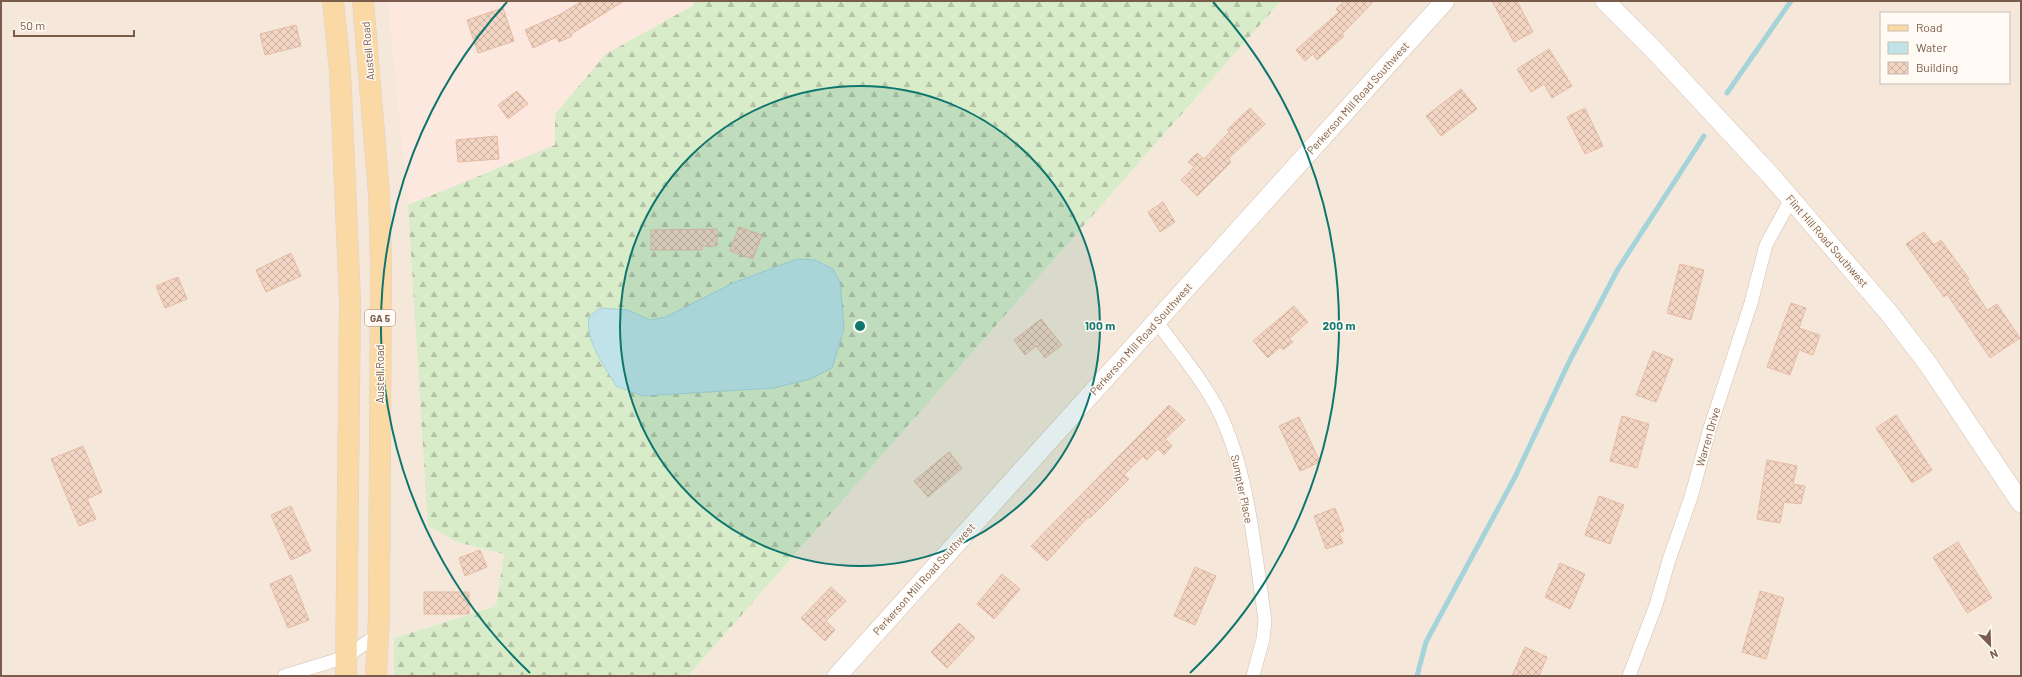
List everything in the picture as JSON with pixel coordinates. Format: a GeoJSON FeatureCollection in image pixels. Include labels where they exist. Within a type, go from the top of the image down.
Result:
{"type":"FeatureCollection","features":[{"type":"Feature","properties":{"kind":"main road","name":"GA 5"},"geometry":{"type":"LineString","coordinates":[[333,1],[340,71],[350,300],[346,667]]}},
{"type":"Feature","properties":{"kind":"main road","name":"Austell Road"},"geometry":{"type":"LineString","coordinates":[[363,1],[379,193],[381,265],[376,676]]}},
{"type":"Feature","properties":{"kind":"street","name":"Perkerson Mill Road Southwest"},"geometry":{"type":"LineString","coordinates":[[837,676],[1445,1]]}},
{"type":"Feature","properties":{"kind":"street","name":"Flint Hill Road Southwest"},"geometry":{"type":"LineString","coordinates":[[1605,1],[1654,50],[1791,199],[1889,313],[1956,403],[2021,504]]}},
{"type":"Feature","properties":{"kind":"street","name":"Warren Drive"},"geometry":{"type":"LineString","coordinates":[[1629,676],[1656,604],[1669,560],[1691,497],[1710,428],[1751,303],[1766,244],[1791,199]]}},
{"type":"Feature","properties":{"kind":"street","name":"Sumpter Place"},"geometry":{"type":"LineString","coordinates":[[1157,322],[1207,391],[1219,412],[1236,456],[1242,479],[1266,620],[1263,639],[1253,676]]}},
{"type":"Feature","properties":{"kind":"street"},"geometry":{"type":"LineString","coordinates":[[284,676],[346,667],[377,635]]}},
{"type":"Feature","properties":{"kind":"shaded area"},"geometry":{"type":"Polygon","coordinates":[[[1,1],[693,1],[457,542],[504,554],[496,606],[394,638],[394,676],[1,676],[1,1]]]}},
{"type":"Feature","properties":{"kind":"shaded area"},"geometry":{"type":"Polygon","coordinates":[[[388,1],[693,1],[694,5],[606,54],[555,114],[555,145],[408,205],[388,1]]]}},
{"type":"Feature","properties":{"kind":"shaded area"},"geometry":{"type":"Polygon","coordinates":[[[1281,1],[2021,1],[2021,676],[688,676],[1281,1]]]}},
{"type":"Feature","properties":{"kind":"green space"},"geometry":{"type":"Polygon","coordinates":[[[693,1],[1281,1],[688,676],[394,676],[394,638],[496,606],[504,554],[457,542],[428,526],[408,205],[555,145],[555,114],[606,54],[694,5],[693,1]]]}},
{"type":"Feature","properties":{"kind":"water"},"geometry":{"type":"Polygon","coordinates":[[[797,259],[815,260],[833,269],[840,282],[844,329],[832,368],[810,379],[774,388],[643,396],[616,386],[593,345],[590,336],[589,317],[600,308],[628,310],[650,320],[666,317],[733,283],[797,259]]]}},
{"type":"Feature","properties":{"kind":"building"},"geometry":{"type":"Polygon","coordinates":[[[582,1],[624,1],[571,34],[572,36],[559,42],[557,37],[533,48],[525,30],[561,14],[582,1]]]}},
{"type":"Feature","properties":{"kind":"building"},"geometry":{"type":"Polygon","coordinates":[[[1344,1],[1374,1],[1342,34],[1344,36],[1317,60],[1313,54],[1305,61],[1296,50],[1339,12],[1336,9],[1344,1]]]}},
{"type":"Feature","properties":{"kind":"building"},"geometry":{"type":"Polygon","coordinates":[[[1492,1],[1517,1],[1533,32],[1514,42],[1492,1]]]}},
{"type":"Feature","properties":{"kind":"building"},"geometry":{"type":"Polygon","coordinates":[[[503,8],[514,41],[478,53],[467,20],[503,8]]]}},
{"type":"Feature","properties":{"kind":"building"},"geometry":{"type":"Polygon","coordinates":[[[296,25],[301,46],[265,55],[260,34],[296,25]]]}},
{"type":"Feature","properties":{"kind":"building"},"geometry":{"type":"Polygon","coordinates":[[[1549,49],[1572,86],[1552,98],[1544,84],[1531,92],[1517,69],[1549,49]]]}},
{"type":"Feature","properties":{"kind":"building"},"geometry":{"type":"Polygon","coordinates":[[[1461,89],[1477,109],[1441,136],[1426,116],[1461,89]]]}},
{"type":"Feature","properties":{"kind":"building"},"geometry":{"type":"Polygon","coordinates":[[[517,91],[528,104],[508,119],[498,105],[517,91]]]}},
{"type":"Feature","properties":{"kind":"building"},"geometry":{"type":"Polygon","coordinates":[[[1250,108],[1265,124],[1228,159],[1231,162],[1197,196],[1181,180],[1194,167],[1188,162],[1197,153],[1204,159],[1229,132],[1227,130],[1250,108]]]}},
{"type":"Feature","properties":{"kind":"building"},"geometry":{"type":"Polygon","coordinates":[[[1585,108],[1603,146],[1585,154],[1567,117],[1585,108]]]}},
{"type":"Feature","properties":{"kind":"building"},"geometry":{"type":"Polygon","coordinates":[[[497,136],[499,159],[458,162],[456,140],[497,136]]]}},
{"type":"Feature","properties":{"kind":"building"},"geometry":{"type":"Polygon","coordinates":[[[1163,202],[1175,222],[1160,232],[1148,212],[1163,202]]]}},
{"type":"Feature","properties":{"kind":"building"},"geometry":{"type":"Polygon","coordinates":[[[739,227],[762,235],[753,259],[730,251],[739,227]]]}},
{"type":"Feature","properties":{"kind":"building"},"geometry":{"type":"Polygon","coordinates":[[[717,229],[717,246],[702,246],[702,250],[651,250],[651,230],[717,229]]]}},
{"type":"Feature","properties":{"kind":"building"},"geometry":{"type":"Polygon","coordinates":[[[1924,232],[1934,245],[1941,240],[1969,279],[1967,280],[1987,310],[1997,304],[2020,338],[1990,358],[1947,294],[1944,297],[1906,244],[1924,232]]]}},
{"type":"Feature","properties":{"kind":"building"},"geometry":{"type":"Polygon","coordinates":[[[291,253],[301,276],[266,292],[256,270],[291,253]]]}},
{"type":"Feature","properties":{"kind":"building"},"geometry":{"type":"Polygon","coordinates":[[[1680,264],[1704,270],[1691,320],[1667,313],[1680,264]]]}},
{"type":"Feature","properties":{"kind":"building"},"geometry":{"type":"Polygon","coordinates":[[[178,277],[187,299],[165,308],[156,286],[178,277]]]}},
{"type":"Feature","properties":{"kind":"building"},"geometry":{"type":"Polygon","coordinates":[[[1791,303],[1806,308],[1799,328],[1820,335],[1813,355],[1799,350],[1790,375],[1767,367],[1791,303]]]}},
{"type":"Feature","properties":{"kind":"building"},"geometry":{"type":"Polygon","coordinates":[[[1294,306],[1308,322],[1289,339],[1293,342],[1283,350],[1280,347],[1268,358],[1253,341],[1294,306]]]}},
{"type":"Feature","properties":{"kind":"building"},"geometry":{"type":"Polygon","coordinates":[[[1041,319],[1062,345],[1045,358],[1036,346],[1025,355],[1014,340],[1041,319]]]}},
{"type":"Feature","properties":{"kind":"building"},"geometry":{"type":"Polygon","coordinates":[[[1653,351],[1673,359],[1656,402],[1636,395],[1653,351]]]}},
{"type":"Feature","properties":{"kind":"building"},"geometry":{"type":"Polygon","coordinates":[[[1169,405],[1185,420],[1165,439],[1172,446],[1164,455],[1158,449],[1147,460],[1143,456],[1124,475],[1129,479],[1090,518],[1088,517],[1047,561],[1031,546],[1169,405]]]}},
{"type":"Feature","properties":{"kind":"building"},"geometry":{"type":"Polygon","coordinates":[[[1896,415],[1932,470],[1912,483],[1876,428],[1896,415]]]}},
{"type":"Feature","properties":{"kind":"building"},"geometry":{"type":"Polygon","coordinates":[[[1622,416],[1649,424],[1637,468],[1610,461],[1622,416]]]}},
{"type":"Feature","properties":{"kind":"building"},"geometry":{"type":"Polygon","coordinates":[[[1299,417],[1320,462],[1300,471],[1279,426],[1299,417]]]}},
{"type":"Feature","properties":{"kind":"building"},"geometry":{"type":"Polygon","coordinates":[[[83,446],[102,492],[87,499],[96,519],[79,526],[51,459],[83,446]]]}},
{"type":"Feature","properties":{"kind":"building"},"geometry":{"type":"Polygon","coordinates":[[[949,452],[962,468],[928,497],[914,481],[949,452]]]}},
{"type":"Feature","properties":{"kind":"building"},"geometry":{"type":"Polygon","coordinates":[[[1767,460],[1797,466],[1793,484],[1805,486],[1801,504],[1784,502],[1780,523],[1757,519],[1767,460]]]}},
{"type":"Feature","properties":{"kind":"building"},"geometry":{"type":"Polygon","coordinates":[[[1599,496],[1624,505],[1610,544],[1585,535],[1599,496]]]}},
{"type":"Feature","properties":{"kind":"building"},"geometry":{"type":"Polygon","coordinates":[[[291,506],[311,551],[291,560],[271,515],[291,506]]]}},
{"type":"Feature","properties":{"kind":"building"},"geometry":{"type":"Polygon","coordinates":[[[1335,508],[1344,531],[1339,533],[1343,543],[1326,549],[1314,516],[1335,508]]]}},
{"type":"Feature","properties":{"kind":"building"},"geometry":{"type":"Polygon","coordinates":[[[1958,542],[1992,598],[1967,613],[1933,557],[1958,542]]]}},
{"type":"Feature","properties":{"kind":"building"},"geometry":{"type":"Polygon","coordinates":[[[480,550],[487,567],[465,576],[459,558],[480,550]]]}},
{"type":"Feature","properties":{"kind":"building"},"geometry":{"type":"Polygon","coordinates":[[[1560,563],[1585,574],[1570,609],[1545,597],[1560,563]]]}},
{"type":"Feature","properties":{"kind":"building"},"geometry":{"type":"Polygon","coordinates":[[[1195,567],[1216,576],[1195,625],[1174,616],[1195,567]]]}},
{"type":"Feature","properties":{"kind":"building"},"geometry":{"type":"Polygon","coordinates":[[[1002,574],[1020,589],[994,619],[977,604],[1002,574]]]}},
{"type":"Feature","properties":{"kind":"building"},"geometry":{"type":"Polygon","coordinates":[[[291,575],[309,620],[288,628],[270,584],[291,575]]]}},
{"type":"Feature","properties":{"kind":"building"},"geometry":{"type":"Polygon","coordinates":[[[831,587],[846,601],[826,621],[835,630],[825,641],[801,618],[831,587]]]}},
{"type":"Feature","properties":{"kind":"building"},"geometry":{"type":"Polygon","coordinates":[[[1760,591],[1784,598],[1766,659],[1742,652],[1760,591]]]}},
{"type":"Feature","properties":{"kind":"building"},"geometry":{"type":"Polygon","coordinates":[[[424,592],[469,592],[469,614],[424,614],[424,592]]]}},
{"type":"Feature","properties":{"kind":"building"},"geometry":{"type":"Polygon","coordinates":[[[959,623],[975,638],[947,668],[931,652],[959,623]]]}},
{"type":"Feature","properties":{"kind":"building"},"geometry":{"type":"Polygon","coordinates":[[[1525,647],[1547,657],[1539,676],[1512,676],[1525,647]]]}},
{"type":"Feature","properties":{"kind":"waterway"},"geometry":{"type":"LineString","coordinates":[[1727,93],[1791,1]]}},
{"type":"Feature","properties":{"kind":"waterway"},"geometry":{"type":"LineString","coordinates":[[1417,676],[1426,642],[1515,477],[1569,362],[1618,269],[1704,136]]}}]}
